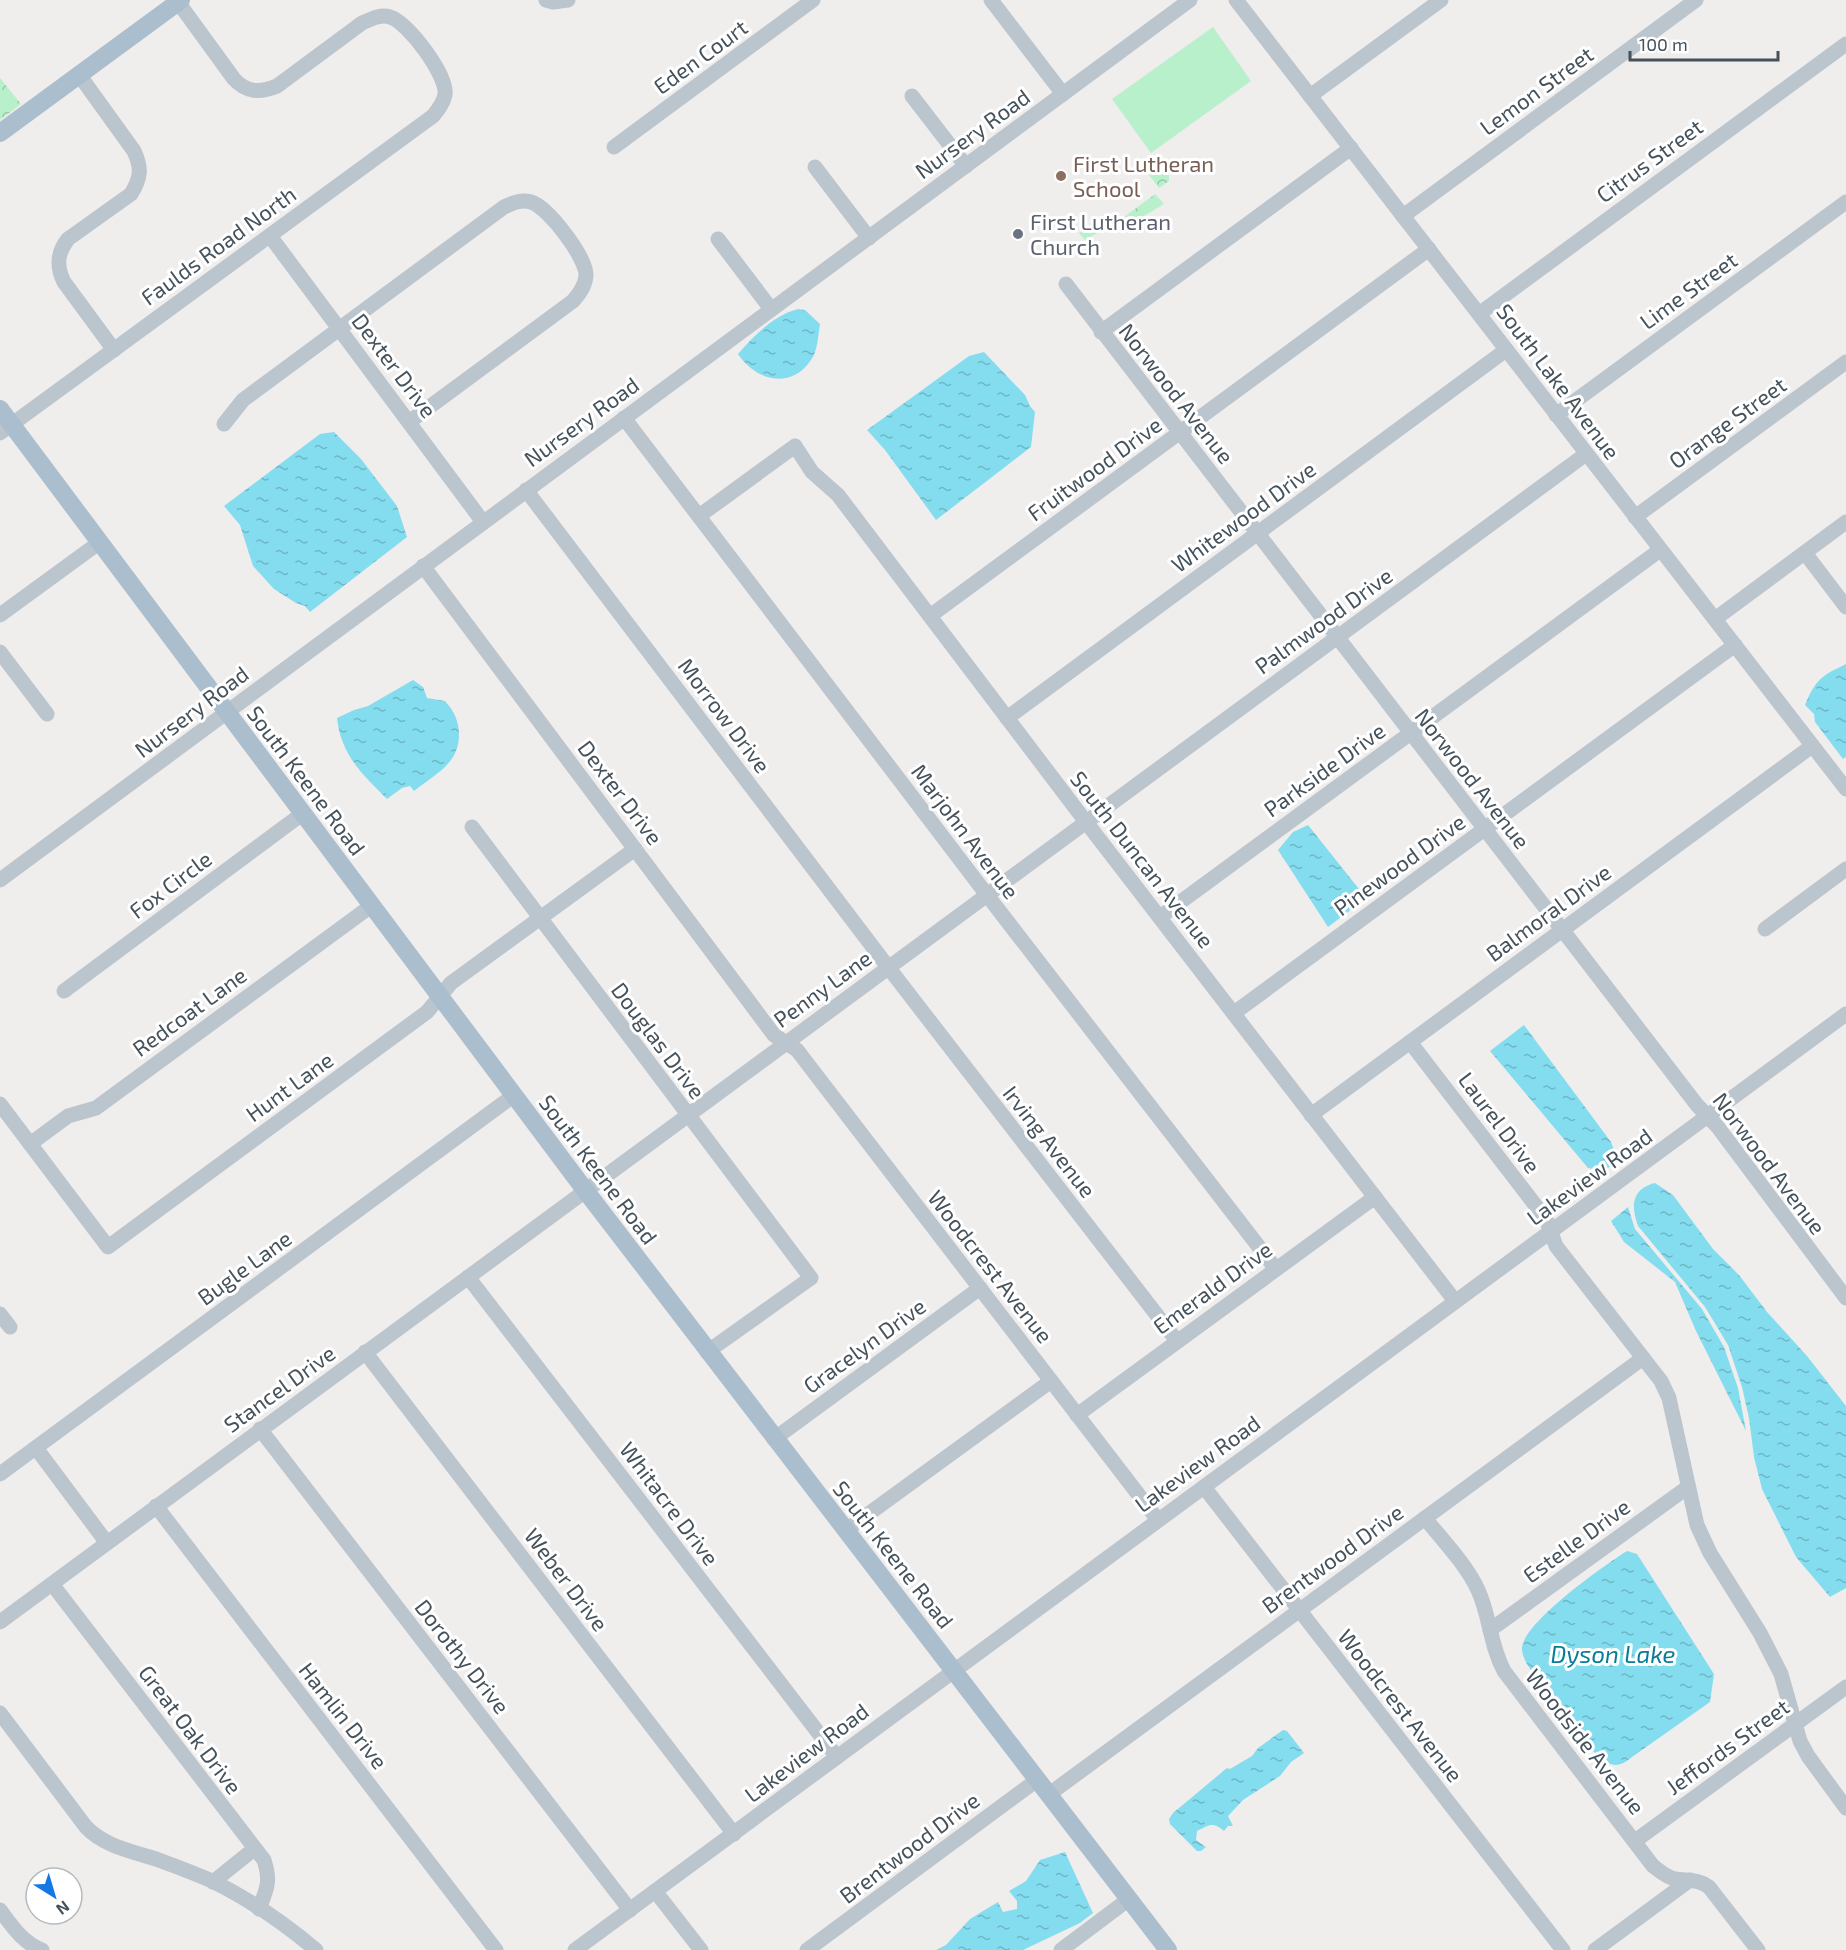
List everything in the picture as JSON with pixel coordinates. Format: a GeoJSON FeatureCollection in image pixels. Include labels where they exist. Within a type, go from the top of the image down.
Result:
{"type":"FeatureCollection","features":[{"type":"Feature","properties":{"kind":"main road"},"geometry":{"type":"LineString","coordinates":[[0,133],[180,1]]}},
{"type":"Feature","properties":{"kind":"main road","name":"South Keene Road"},"geometry":{"type":"LineString","coordinates":[[0,409],[6,429],[100,542],[707,1352],[1168,1950]]}},
{"type":"Feature","properties":{"kind":"street","name":"Eden Court"},"geometry":{"type":"LineString","coordinates":[[614,147],[813,0]]}},
{"type":"Feature","properties":{"kind":"street"},"geometry":{"type":"LineString","coordinates":[[991,0],[1063,94]]}},
{"type":"Feature","properties":{"kind":"street","name":"Nursery Road"},"geometry":{"type":"LineString","coordinates":[[0,880],[1190,0]]}},
{"type":"Feature","properties":{"kind":"street","name":"South Lake Avenue"},"geometry":{"type":"LineString","coordinates":[[1236,0],[1846,789]]}},
{"type":"Feature","properties":{"kind":"street"},"geometry":{"type":"LineString","coordinates":[[1310,96],[1441,0]]}},
{"type":"Feature","properties":{"kind":"street","name":"Lemon Street"},"geometry":{"type":"LineString","coordinates":[[1402,216],[1695,0]]}},
{"type":"Feature","properties":{"kind":"street","name":"Faulds Road North"},"geometry":{"type":"LineString","coordinates":[[6,429],[433,116],[445,96],[444,84],[433,63],[407,28],[387,16],[375,17],[362,23],[277,86],[264,91],[251,91],[240,86],[234,79],[180,1]]}},
{"type":"Feature","properties":{"kind":"street","name":"Citrus Street"},"geometry":{"type":"LineString","coordinates":[[1479,314],[1846,44]]}},
{"type":"Feature","properties":{"kind":"street"},"geometry":{"type":"LineString","coordinates":[[80,76],[134,151],[141,173],[130,194],[68,239],[61,248],[57,261],[64,282],[114,350]]}},
{"type":"Feature","properties":{"kind":"street"},"geometry":{"type":"LineString","coordinates":[[912,96],[966,166]]}},
{"type":"Feature","properties":{"kind":"street"},"geometry":{"type":"LineString","coordinates":[[1101,332],[1351,148]]}},
{"type":"Feature","properties":{"kind":"street"},"geometry":{"type":"LineString","coordinates":[[815,167],[868,238]]}},
{"type":"Feature","properties":{"kind":"street"},"geometry":{"type":"LineString","coordinates":[[224,424],[243,400],[504,207],[516,201],[529,201],[546,211],[586,267],[582,290],[573,301],[409,422]]}},
{"type":"Feature","properties":{"kind":"street","name":"Lime Street"},"geometry":{"type":"LineString","coordinates":[[1556,415],[1846,202]]}},
{"type":"Feature","properties":{"kind":"street","name":"Dexter Drive"},"geometry":{"type":"LineString","coordinates":[[270,236],[483,522]]}},
{"type":"Feature","properties":{"kind":"street"},"geometry":{"type":"LineString","coordinates":[[718,239],[771,309]]}},
{"type":"Feature","properties":{"kind":"street","name":"Fruitwood Drive"},"geometry":{"type":"LineString","coordinates":[[930,616],[1429,249]]}},
{"type":"Feature","properties":{"kind":"street","name":"Norwood Avenue"},"geometry":{"type":"LineString","coordinates":[[1066,284],[1484,830],[1717,1126],[1846,1298]]}},
{"type":"Feature","properties":{"kind":"street","name":"Whitewood Drive"},"geometry":{"type":"LineString","coordinates":[[1007,718],[1506,350]]}},
{"type":"Feature","properties":{"kind":"street","name":"Orange Street"},"geometry":{"type":"LineString","coordinates":[[1635,517],[1846,362]]}},
{"type":"Feature","properties":{"kind":"street","name":"Marjohn Avenue"},"geometry":{"type":"LineString","coordinates":[[624,418],[987,895],[1276,1269]]}},
{"type":"Feature","properties":{"kind":"street","name":"South Duncan Avenue"},"geometry":{"type":"LineString","coordinates":[[699,516],[795,446],[812,472],[838,495],[1086,822],[1455,1301]]}},
{"type":"Feature","properties":{"kind":"street","name":"Palmwood Drive"},"geometry":{"type":"LineString","coordinates":[[1086,822],[1586,454]]}},
{"type":"Feature","properties":{"kind":"street","name":"Morrow Drive"},"geometry":{"type":"LineString","coordinates":[[526,490],[888,967]]}},
{"type":"Feature","properties":{"kind":"street"},"geometry":{"type":"LineString","coordinates":[[1715,619],[1846,522]]}},
{"type":"Feature","properties":{"kind":"street"},"geometry":{"type":"LineString","coordinates":[[0,615],[100,542]]}},
{"type":"Feature","properties":{"kind":"street","name":"Parkside Drive"},"geometry":{"type":"LineString","coordinates":[[1160,917],[1660,550]]}},
{"type":"Feature","properties":{"kind":"street"},"geometry":{"type":"LineString","coordinates":[[1805,553],[1846,607]]}},
{"type":"Feature","properties":{"kind":"street","name":"Dexter Drive"},"geometry":{"type":"LineString","coordinates":[[423,566],[774,1035],[786,1042]]}},
{"type":"Feature","properties":{"kind":"street","name":"Pinewood Drive"},"geometry":{"type":"LineString","coordinates":[[1234,1013],[1735,645]]}},
{"type":"Feature","properties":{"kind":"street"},"geometry":{"type":"LineString","coordinates":[[0,652],[47,714]]}},
{"type":"Feature","properties":{"kind":"street","name":"Balmoral Drive"},"geometry":{"type":"LineString","coordinates":[[1311,1115],[1812,746]]}},
{"type":"Feature","properties":{"kind":"street","name":"Fox Circle"},"geometry":{"type":"LineString","coordinates":[[64,991],[302,813]]}},
{"type":"Feature","properties":{"kind":"street","name":"Penny Lane"},"geometry":{"type":"LineString","coordinates":[[585,1190],[1086,822]]}},
{"type":"Feature","properties":{"kind":"street","name":"Douglas Drive"},"geometry":{"type":"LineString","coordinates":[[472,827],[811,1278],[707,1352]]}},
{"type":"Feature","properties":{"kind":"street","name":"Hunt Lane"},"geometry":{"type":"LineString","coordinates":[[0,1104],[108,1247],[427,1012],[451,983],[635,849]]}},
{"type":"Feature","properties":{"kind":"street"},"geometry":{"type":"LineString","coordinates":[[1765,929],[1846,869]]}},
{"type":"Feature","properties":{"kind":"street","name":"Redcoat Lane"},"geometry":{"type":"LineString","coordinates":[[30,1144],[68,1116],[96,1108],[371,906]]}},
{"type":"Feature","properties":{"kind":"street","name":"Irving Avenue"},"geometry":{"type":"LineString","coordinates":[[888,967],[1177,1341]]}},
{"type":"Feature","properties":{"kind":"street","name":"Lakeview Road"},"geometry":{"type":"LineString","coordinates":[[575,1950],[1846,1014]]}},
{"type":"Feature","properties":{"kind":"street","name":"Woodcrest Avenue"},"geometry":{"type":"LineString","coordinates":[[786,1042],[797,1050],[1158,1520]]}},
{"type":"Feature","properties":{"kind":"street","name":"Laurel Drive"},"geometry":{"type":"LineString","coordinates":[[1410,1042],[1546,1219],[1551,1232]]}},
{"type":"Feature","properties":{"kind":"street","name":"Bugle Lane"},"geometry":{"type":"LineString","coordinates":[[0,1474],[513,1096]]}},
{"type":"Feature","properties":{"kind":"street","name":"Stancel Drive"},"geometry":{"type":"LineString","coordinates":[[0,1622],[585,1190]]}},
{"type":"Feature","properties":{"kind":"street","name":"Emerald Drive"},"geometry":{"type":"LineString","coordinates":[[1077,1415],[1375,1197]]}},
{"type":"Feature","properties":{"kind":"street"},"geometry":{"type":"LineString","coordinates":[[1551,1232],[1556,1246],[1661,1382],[1669,1398],[1697,1525],[1710,1553],[1760,1633],[1781,1674],[1800,1741],[1808,1756],[1846,1808]]}},
{"type":"Feature","properties":{"kind":"street","name":"Whitacre Drive"},"geometry":{"type":"LineString","coordinates":[[468,1277],[837,1757]]}},
{"type":"Feature","properties":{"kind":"street","name":"Gracelyn Drive"},"geometry":{"type":"LineString","coordinates":[[774,1438],[980,1288]]}},
{"type":"Feature","properties":{"kind":"street"},"geometry":{"type":"LineString","coordinates":[[0,1314],[10,1328]]}},
{"type":"Feature","properties":{"kind":"street","name":"Weber Drive"},"geometry":{"type":"LineString","coordinates":[[365,1352],[734,1834]]}},
{"type":"Feature","properties":{"kind":"street","name":"Brentwood Drive"},"geometry":{"type":"LineString","coordinates":[[1048,1795],[1643,1358]]}},
{"type":"Feature","properties":{"kind":"street"},"geometry":{"type":"LineString","coordinates":[[845,1531],[1051,1380]]}},
{"type":"Feature","properties":{"kind":"street","name":"Dorothy Drive"},"geometry":{"type":"LineString","coordinates":[[260,1429],[630,1910]]}},
{"type":"Feature","properties":{"kind":"street"},"geometry":{"type":"LineString","coordinates":[[36,1448],[107,1543]]}},
{"type":"Feature","properties":{"kind":"street","name":"Woodcrest Avenue"},"geometry":{"type":"LineString","coordinates":[[1204,1487],[1563,1950]]}},
{"type":"Feature","properties":{"kind":"street","name":"Estelle Drive"},"geometry":{"type":"LineString","coordinates":[[1490,1630],[1688,1487]]}},
{"type":"Feature","properties":{"kind":"street","name":"Hamlin Drive"},"geometry":{"type":"LineString","coordinates":[[156,1506],[496,1950]]}},
{"type":"Feature","properties":{"kind":"street","name":"Woodside Avenue"},"geometry":{"type":"LineString","coordinates":[[1425,1518],[1478,1589],[1486,1610],[1496,1656],[1504,1671],[1653,1866],[1674,1878],[1702,1881],[1758,1950]]}},
{"type":"Feature","properties":{"kind":"street","name":"Great Oak Drive"},"geometry":{"type":"LineString","coordinates":[[52,1584],[264,1860],[269,1876],[267,1889],[259,1909]]}},
{"type":"Feature","properties":{"kind":"street","name":"Jeffords Street"},"geometry":{"type":"LineString","coordinates":[[1635,1841],[1846,1687]]}},
{"type":"Feature","properties":{"kind":"street"},"geometry":{"type":"LineString","coordinates":[[0,1713],[96,1838],[213,1882],[259,1909],[316,1950]]}},
{"type":"Feature","properties":{"kind":"street","name":"Brentwood Drive"},"geometry":{"type":"LineString","coordinates":[[807,1950],[1037,1780]]}},
{"type":"Feature","properties":{"kind":"street"},"geometry":{"type":"LineString","coordinates":[[213,1882],[254,1849]]}},
{"type":"Feature","properties":{"kind":"street"},"geometry":{"type":"LineString","coordinates":[[1595,1950],[1690,1880]]}},
{"type":"Feature","properties":{"kind":"street"},"geometry":{"type":"LineString","coordinates":[[655,1891],[701,1950]]}},
{"type":"Feature","properties":{"kind":"street"},"geometry":{"type":"LineString","coordinates":[[1061,1950],[1129,1899]]}},
{"type":"Feature","properties":{"kind":"street"},"geometry":{"type":"LineString","coordinates":[[0,1910],[31,1946],[42,1950]]}},
{"type":"Feature","properties":{"kind":"green space"},"geometry":{"type":"Polygon","coordinates":[[[1213,27],[1251,81],[1151,153],[1112,99],[1213,27]]]}},
{"type":"Feature","properties":{"kind":"green space"},"geometry":{"type":"Polygon","coordinates":[[[0,78],[21,104],[0,120],[0,78]]]}},
{"type":"Feature","properties":{"kind":"green space"},"geometry":{"type":"Polygon","coordinates":[[[1157,159],[1169,173],[1169,181],[1159,188],[1149,175],[1157,159]]]}},
{"type":"Feature","properties":{"kind":"green space"},"geometry":{"type":"Polygon","coordinates":[[[1155,194],[1164,204],[1129,225],[1124,217],[1155,194]]]}},
{"type":"Feature","properties":{"kind":"green space"},"geometry":{"type":"Polygon","coordinates":[[[1097,220],[1105,229],[1085,240],[1079,233],[1097,220]]]}},
{"type":"Feature","properties":{"kind":"water"},"geometry":{"type":"Polygon","coordinates":[[[798,309],[805,310],[820,324],[816,348],[811,360],[794,376],[784,378],[764,376],[754,371],[738,354],[773,321],[798,309]]]}},
{"type":"Feature","properties":{"kind":"water"},"geometry":{"type":"Polygon","coordinates":[[[984,352],[1025,395],[1035,412],[1031,447],[936,520],[885,450],[867,430],[969,356],[984,352]]]}},
{"type":"Feature","properties":{"kind":"water"},"geometry":{"type":"Polygon","coordinates":[[[334,432],[361,459],[397,506],[407,537],[310,612],[305,606],[274,589],[253,566],[240,525],[224,506],[320,434],[334,432]]]}},
{"type":"Feature","properties":{"kind":"water"},"geometry":{"type":"Polygon","coordinates":[[[1846,664],[1846,757],[1843,759],[1815,722],[1814,714],[1805,705],[1820,679],[1846,664]]]}},
{"type":"Feature","properties":{"kind":"water"},"geometry":{"type":"Polygon","coordinates":[[[413,680],[423,687],[427,698],[445,701],[451,709],[458,725],[458,745],[455,754],[444,768],[414,791],[410,786],[402,788],[387,799],[354,763],[343,743],[337,718],[368,706],[413,680]]]}},
{"type":"Feature","properties":{"kind":"water"},"geometry":{"type":"Polygon","coordinates":[[[1308,825],[1363,894],[1357,905],[1328,927],[1278,850],[1293,832],[1308,825]]]}},
{"type":"Feature","properties":{"kind":"water"},"geometry":{"type":"Polygon","coordinates":[[[1524,1025],[1611,1142],[1614,1150],[1611,1158],[1614,1163],[1608,1168],[1588,1168],[1490,1051],[1524,1025]]]}},
{"type":"Feature","properties":{"kind":"water"},"geometry":{"type":"Polygon","coordinates":[[[1655,1183],[1673,1195],[1713,1249],[1739,1275],[1846,1406],[1846,1588],[1830,1597],[1796,1557],[1762,1489],[1742,1387],[1728,1345],[1705,1307],[1638,1226],[1634,1212],[1637,1194],[1655,1183]]]}},
{"type":"Feature","properties":{"kind":"water"},"geometry":{"type":"Polygon","coordinates":[[[1628,1207],[1635,1229],[1702,1309],[1724,1347],[1738,1388],[1746,1431],[1696,1331],[1675,1282],[1624,1242],[1611,1221],[1628,1207]]]}},
{"type":"Feature","properties":{"kind":"water","name":"Dyson Lake"},"geometry":{"type":"Polygon","coordinates":[[[1627,1551],[1637,1554],[1714,1674],[1710,1702],[1626,1761],[1615,1765],[1607,1763],[1593,1751],[1564,1709],[1559,1708],[1530,1669],[1522,1650],[1525,1639],[1548,1611],[1601,1568],[1627,1551]]]}},
{"type":"Feature","properties":{"kind":"water"},"geometry":{"type":"Polygon","coordinates":[[[1283,1730],[1287,1731],[1304,1753],[1291,1762],[1280,1776],[1243,1800],[1228,1816],[1233,1826],[1228,1826],[1224,1831],[1211,1825],[1197,1831],[1196,1840],[1206,1847],[1197,1851],[1170,1824],[1169,1819],[1173,1813],[1227,1768],[1230,1769],[1252,1756],[1258,1748],[1283,1730]]]}},
{"type":"Feature","properties":{"kind":"water"},"geometry":{"type":"Polygon","coordinates":[[[1065,1852],[1093,1913],[1080,1923],[1023,1950],[936,1950],[946,1945],[970,1919],[998,1902],[1003,1912],[1017,1909],[1017,1901],[1009,1891],[1026,1881],[1040,1860],[1065,1852]]]}},
{"type":"Feature","properties":{"kind":"place","name":"First Lutheran School"},"geometry":{"type":"Point","coordinates":[1061,176]}},
{"type":"Feature","properties":{"kind":"place","name":"First Lutheran Church"},"geometry":{"type":"Point","coordinates":[1018,234]}}]}
